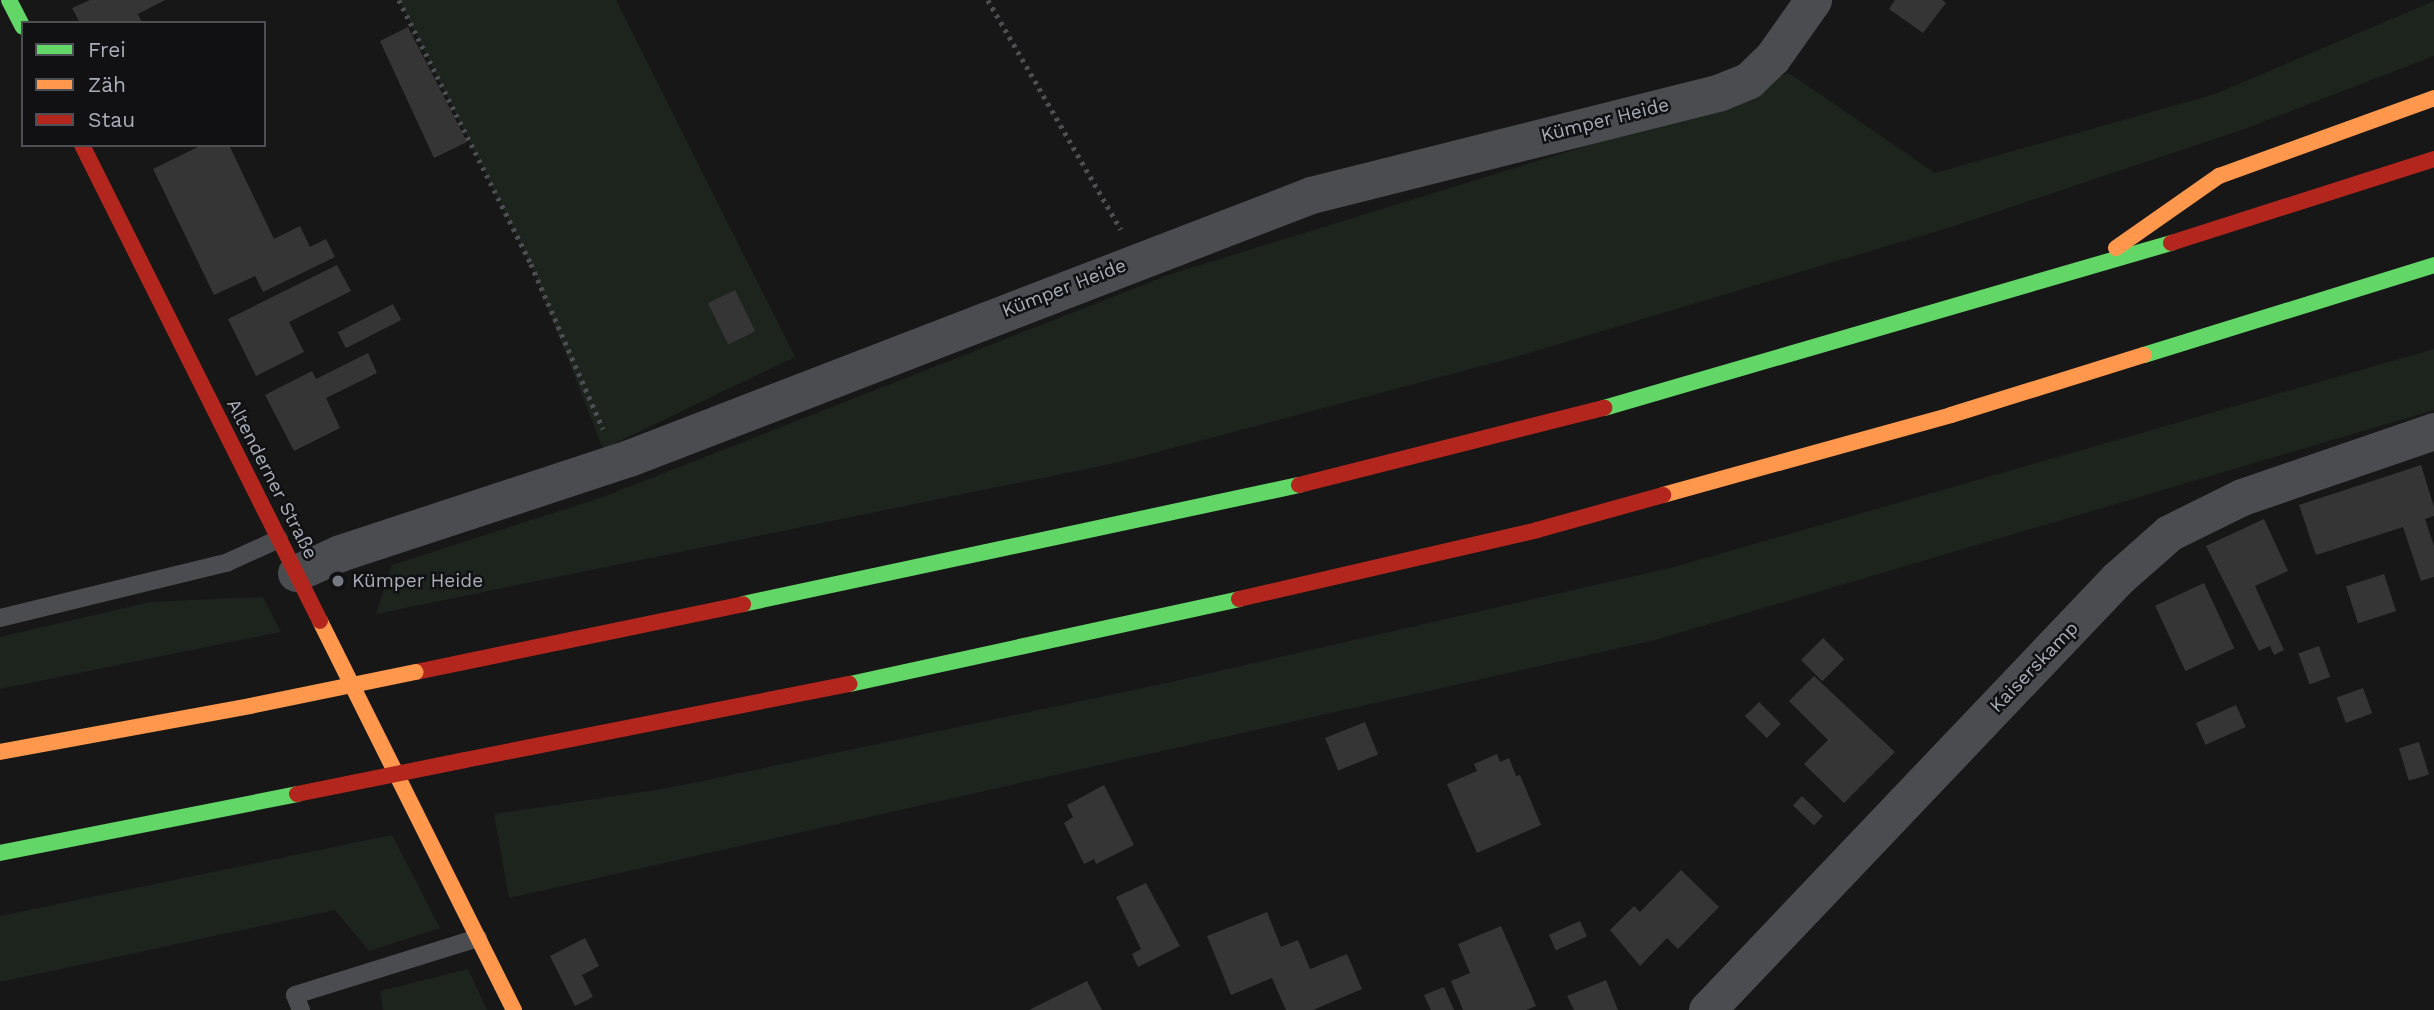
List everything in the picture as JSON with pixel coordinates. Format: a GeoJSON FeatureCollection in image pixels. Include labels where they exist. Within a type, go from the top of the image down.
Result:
{"type":"FeatureCollection","features":[{"type":"Feature","properties":{"kind":"main road"},"geometry":{"type":"LineString","coordinates":[[9,0],[21,23]]}},
{"type":"Feature","properties":{"kind":"main road"},"geometry":{"type":"LineString","coordinates":[[2083,271],[2219,176],[2434,98]]}},
{"type":"Feature","properties":{"kind":"main road","name":"Altenderner Straße"},"geometry":{"type":"LineString","coordinates":[[83,147],[514,1010]]}},
{"type":"Feature","properties":{"kind":"main road"},"geometry":{"type":"LineString","coordinates":[[0,752],[250,705],[1235,501],[1659,394],[2083,271],[2434,159]]}},
{"type":"Feature","properties":{"kind":"main road"},"geometry":{"type":"LineString","coordinates":[[0,853],[1002,654],[1537,530],[1951,415],[2434,265]]}},
{"type":"Feature","properties":{"kind":"main road"},"geometry":{"type":"LineString","coordinates":[[2362,289],[2422,288]]}},
{"type":"Feature","properties":{"kind":"street","name":"Kümper Heide"},"geometry":{"type":"LineString","coordinates":[[296,573],[340,553],[617,461],[1132,261],[1311,195],[1720,92],[1749,80],[1772,58],[1813,0]]}},
{"type":"Feature","properties":{"kind":"street","name":"Kaiserskamp"},"geometry":{"type":"LineString","coordinates":[[1707,1010],[2117,579],[2169,533],[2242,498],[2434,431]]}},
{"type":"Feature","properties":{"kind":"lane"},"geometry":{"type":"LineString","coordinates":[[0,618],[226,563],[279,539]]}},
{"type":"Feature","properties":{"kind":"lane"},"geometry":{"type":"LineString","coordinates":[[301,1010],[296,995],[478,939]]}},
{"type":"Feature","properties":{"kind":"path"},"geometry":{"type":"LineString","coordinates":[[399,0],[531,264],[617,461]]}},
{"type":"Feature","properties":{"kind":"path"},"geometry":{"type":"LineString","coordinates":[[988,0],[1116,215],[1132,261]]}},
{"type":"Feature","properties":{"kind":"shaded area"},"geometry":{"type":"Polygon","coordinates":[[[399,0],[616,0],[795,357],[603,449],[531,264],[399,0]]]}},
{"type":"Feature","properties":{"kind":"shaded area"},"geometry":{"type":"Polygon","coordinates":[[[2434,1],[2434,56],[2247,128],[1951,227],[1512,358],[1120,462],[376,614],[392,565],[603,497],[1171,274],[1586,146],[1789,73],[1935,173],[2215,94],[2434,1]]]}},
{"type":"Feature","properties":{"kind":"shaded area"},"geometry":{"type":"Polygon","coordinates":[[[2434,349],[2434,410],[1655,640],[509,898],[494,814],[669,788],[1171,682],[1674,567],[2434,349]]]}},
{"type":"Feature","properties":{"kind":"shaded area"},"geometry":{"type":"Polygon","coordinates":[[[263,597],[281,632],[0,689],[0,637],[150,602],[263,597]]]}},
{"type":"Feature","properties":{"kind":"shaded area"},"geometry":{"type":"Polygon","coordinates":[[[392,835],[440,928],[369,951],[335,910],[0,982],[0,916],[392,835]]]}},
{"type":"Feature","properties":{"kind":"shaded area"},"geometry":{"type":"Polygon","coordinates":[[[468,969],[487,1010],[383,1010],[380,991],[468,969]]]}},
{"type":"Feature","properties":{"kind":"building"},"geometry":{"type":"Polygon","coordinates":[[[90,0],[165,0],[138,14],[141,21],[79,21],[72,8],[90,0]]]}},
{"type":"Feature","properties":{"kind":"building"},"geometry":{"type":"Polygon","coordinates":[[[1895,0],[1942,0],[1946,3],[1923,33],[1889,9],[1895,0]]]}},
{"type":"Feature","properties":{"kind":"building"},"geometry":{"type":"Polygon","coordinates":[[[408,27],[467,142],[434,158],[380,41],[408,27]]]}},
{"type":"Feature","properties":{"kind":"building"},"geometry":{"type":"Polygon","coordinates":[[[198,147],[230,147],[274,239],[300,226],[310,247],[326,239],[335,257],[263,292],[255,276],[214,295],[153,169],[198,147]]]}},
{"type":"Feature","properties":{"kind":"building"},"geometry":{"type":"Polygon","coordinates":[[[337,265],[351,291],[289,322],[304,352],[256,376],[228,319],[337,265]]]}},
{"type":"Feature","properties":{"kind":"building"},"geometry":{"type":"Polygon","coordinates":[[[735,290],[755,331],[728,344],[708,303],[735,290]]]}},
{"type":"Feature","properties":{"kind":"building"},"geometry":{"type":"Polygon","coordinates":[[[393,304],[401,320],[346,348],[338,332],[393,304]]]}},
{"type":"Feature","properties":{"kind":"building"},"geometry":{"type":"Polygon","coordinates":[[[368,353],[377,373],[326,398],[340,428],[294,451],[265,395],[312,371],[316,379],[368,353]]]}},
{"type":"Feature","properties":{"kind":"building"},"geometry":{"type":"Polygon","coordinates":[[[2421,465],[2434,507],[2434,516],[2425,519],[2434,546],[2434,577],[2421,581],[2403,527],[2316,555],[2299,505],[2421,465]]]}},
{"type":"Feature","properties":{"kind":"building"},"geometry":{"type":"Polygon","coordinates":[[[2264,519],[2288,571],[2255,586],[2284,650],[2274,655],[2270,646],[2259,651],[2206,546],[2264,519]]]}},
{"type":"Feature","properties":{"kind":"building"},"geometry":{"type":"Polygon","coordinates":[[[2384,574],[2396,611],[2358,623],[2346,586],[2384,574]]]}},
{"type":"Feature","properties":{"kind":"building"},"geometry":{"type":"Polygon","coordinates":[[[2204,583],[2234,648],[2185,671],[2155,606],[2204,583]]]}},
{"type":"Feature","properties":{"kind":"building"},"geometry":{"type":"Polygon","coordinates":[[[1823,638],[1844,659],[1822,681],[1801,660],[1823,638]]]}},
{"type":"Feature","properties":{"kind":"building"},"geometry":{"type":"Polygon","coordinates":[[[2319,646],[2330,677],[2310,685],[2298,654],[2319,646]]]}},
{"type":"Feature","properties":{"kind":"building"},"geometry":{"type":"Polygon","coordinates":[[[1814,676],[1895,752],[1844,803],[1804,764],[1828,740],[1789,701],[1814,676]]]}},
{"type":"Feature","properties":{"kind":"building"},"geometry":{"type":"Polygon","coordinates":[[[2363,688],[2372,713],[2346,723],[2337,698],[2363,688]]]}},
{"type":"Feature","properties":{"kind":"building"},"geometry":{"type":"Polygon","coordinates":[[[1759,702],[1781,724],[1767,738],[1745,716],[1759,702]]]}},
{"type":"Feature","properties":{"kind":"building"},"geometry":{"type":"Polygon","coordinates":[[[2236,705],[2246,727],[2206,745],[2196,723],[2236,705]]]}},
{"type":"Feature","properties":{"kind":"building"},"geometry":{"type":"Polygon","coordinates":[[[1365,722],[1378,754],[1338,771],[1325,738],[1365,722]]]}},
{"type":"Feature","properties":{"kind":"building"},"geometry":{"type":"Polygon","coordinates":[[[2419,742],[2429,775],[2409,781],[2399,748],[2419,742]]]}},
{"type":"Feature","properties":{"kind":"building"},"geometry":{"type":"Polygon","coordinates":[[[1497,754],[1500,762],[1509,758],[1516,776],[1520,775],[1541,825],[1477,853],[1447,784],[1477,771],[1474,764],[1497,754]]]}},
{"type":"Feature","properties":{"kind":"building"},"geometry":{"type":"Polygon","coordinates":[[[1104,785],[1134,845],[1096,864],[1094,859],[1084,864],[1064,823],[1073,817],[1067,805],[1104,785]]]}},
{"type":"Feature","properties":{"kind":"building"},"geometry":{"type":"Polygon","coordinates":[[[1802,796],[1823,816],[1814,825],[1793,805],[1802,796]]]}},
{"type":"Feature","properties":{"kind":"building"},"geometry":{"type":"Polygon","coordinates":[[[1681,870],[1719,907],[1678,949],[1667,938],[1640,966],[1610,930],[1634,906],[1640,912],[1681,870]]]}},
{"type":"Feature","properties":{"kind":"building"},"geometry":{"type":"Polygon","coordinates":[[[1146,883],[1180,946],[1138,967],[1132,954],[1141,949],[1116,897],[1146,883]]]}},
{"type":"Feature","properties":{"kind":"building"},"geometry":{"type":"Polygon","coordinates":[[[1267,912],[1281,947],[1298,940],[1310,969],[1347,954],[1362,989],[1313,1010],[1286,1010],[1272,978],[1231,995],[1207,936],[1267,912]]]}},
{"type":"Feature","properties":{"kind":"building"},"geometry":{"type":"Polygon","coordinates":[[[1580,921],[1587,937],[1556,950],[1549,935],[1580,921]]]}},
{"type":"Feature","properties":{"kind":"building"},"geometry":{"type":"Polygon","coordinates":[[[1501,926],[1536,1006],[1526,1010],[1463,1010],[1451,981],[1470,973],[1458,944],[1501,926]]]}},
{"type":"Feature","properties":{"kind":"building"},"geometry":{"type":"Polygon","coordinates":[[[585,938],[599,966],[582,975],[593,997],[575,1006],[550,956],[585,938]]]}},
{"type":"Feature","properties":{"kind":"building"},"geometry":{"type":"Polygon","coordinates":[[[1606,980],[1618,1010],[1574,1010],[1567,996],[1606,980]]]}},
{"type":"Feature","properties":{"kind":"building"},"geometry":{"type":"Polygon","coordinates":[[[1087,981],[1102,1010],[1029,1010],[1087,981]]]}},
{"type":"Feature","properties":{"kind":"building"},"geometry":{"type":"Polygon","coordinates":[[[1444,987],[1454,1010],[1431,1010],[1424,995],[1444,987]]]}},
{"type":"Feature","properties":{"kind":"traffic: fast"},"geometry":{"type":"LineString","coordinates":[[9,0],[21,23]]}},
{"type":"Feature","properties":{"kind":"traffic: fast"},"geometry":{"type":"LineString","coordinates":[[1604,408],[2171,243]]}},
{"type":"Feature","properties":{"kind":"traffic: fast"},"geometry":{"type":"LineString","coordinates":[[2144,355],[2434,265]]}},
{"type":"Feature","properties":{"kind":"traffic: fast"},"geometry":{"type":"LineString","coordinates":[[743,604],[1299,485]]}},
{"type":"Feature","properties":{"kind":"traffic: fast"},"geometry":{"type":"LineString","coordinates":[[850,684],[1239,599]]}},
{"type":"Feature","properties":{"kind":"traffic: fast"},"geometry":{"type":"LineString","coordinates":[[0,853],[297,794]]}},
{"type":"Feature","properties":{"kind":"traffic: slow"},"geometry":{"type":"LineString","coordinates":[[2116,248],[2219,176],[2434,98]]}},
{"type":"Feature","properties":{"kind":"traffic: slow"},"geometry":{"type":"LineString","coordinates":[[1663,495],[1951,415],[2144,355]]}},
{"type":"Feature","properties":{"kind":"traffic: slow"},"geometry":{"type":"LineString","coordinates":[[320,621],[514,1010]]}},
{"type":"Feature","properties":{"kind":"traffic: slow"},"geometry":{"type":"LineString","coordinates":[[250,706],[416,672]]}},
{"type":"Feature","properties":{"kind":"traffic: slow"},"geometry":{"type":"LineString","coordinates":[[0,752],[250,706]]}},
{"type":"Feature","properties":{"kind":"traffic: jam"},"geometry":{"type":"LineString","coordinates":[[83,147],[320,621]]}},
{"type":"Feature","properties":{"kind":"traffic: jam"},"geometry":{"type":"LineString","coordinates":[[2171,243],[2434,159]]}},
{"type":"Feature","properties":{"kind":"traffic: jam"},"geometry":{"type":"LineString","coordinates":[[1299,485],[1604,408]]}},
{"type":"Feature","properties":{"kind":"traffic: jam"},"geometry":{"type":"LineString","coordinates":[[1239,599],[1537,530],[1663,495]]}},
{"type":"Feature","properties":{"kind":"traffic: jam"},"geometry":{"type":"LineString","coordinates":[[416,672],[743,604]]}},
{"type":"Feature","properties":{"kind":"traffic: jam"},"geometry":{"type":"LineString","coordinates":[[465,760],[850,684]]}},
{"type":"Feature","properties":{"kind":"traffic: jam"},"geometry":{"type":"LineString","coordinates":[[297,794],[465,760]]}},
{"type":"Feature","properties":{"kind":"place","name":"Kümper Heide"},"geometry":{"type":"Point","coordinates":[338,581]}}]}
